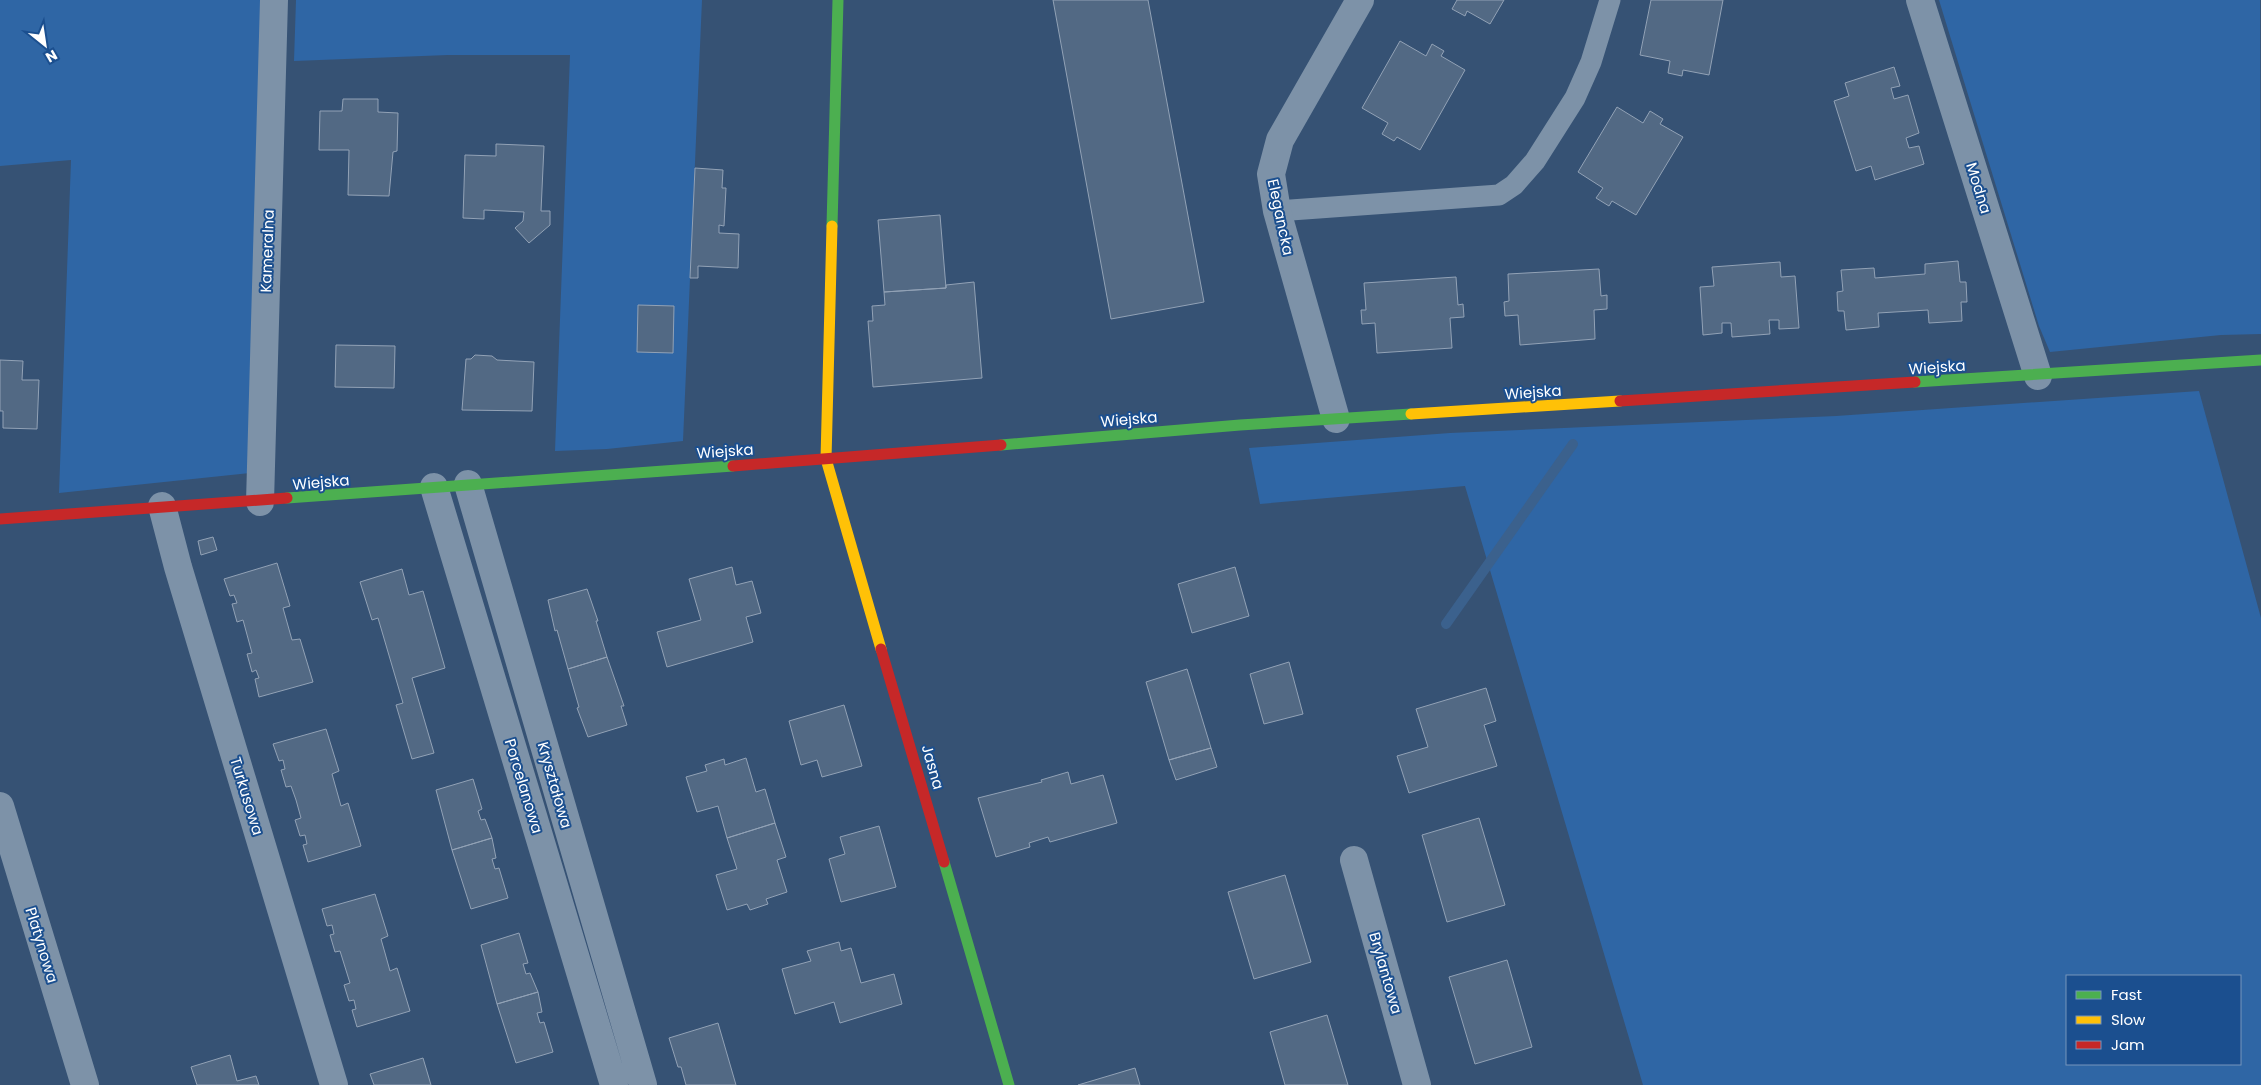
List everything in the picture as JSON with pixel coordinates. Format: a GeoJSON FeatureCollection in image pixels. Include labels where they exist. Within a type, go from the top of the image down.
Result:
{"type":"FeatureCollection","features":[{"type":"Feature","properties":{"kind":"street","name":"Kameralna"},"geometry":{"type":"LineString","coordinates":[[260,502],[274,0]]}},
{"type":"Feature","properties":{"kind":"street","name":"Jasna"},"geometry":{"type":"LineString","coordinates":[[838,0],[826,459],[1009,1085]]}},
{"type":"Feature","properties":{"kind":"street","name":"Elegancka"},"geometry":{"type":"LineString","coordinates":[[1336,419],[1277,211],[1271,174],[1280,140],[1360,0]]}},
{"type":"Feature","properties":{"kind":"street","name":"Modna"},"geometry":{"type":"LineString","coordinates":[[1920,0],[2038,376]]}},
{"type":"Feature","properties":{"kind":"street","name":"Wiejska"},"geometry":{"type":"LineString","coordinates":[[0,519],[162,506],[260,502],[468,484],[826,459],[1336,419],[2038,376],[2261,360]]}},
{"type":"Feature","properties":{"kind":"street","name":"Kryształowa"},"geometry":{"type":"LineString","coordinates":[[468,484],[643,1085]]}},
{"type":"Feature","properties":{"kind":"street","name":"Porcelanowa"},"geometry":{"type":"LineString","coordinates":[[434,487],[614,1085]]}},
{"type":"Feature","properties":{"kind":"street","name":"Turkusowa"},"geometry":{"type":"LineString","coordinates":[[162,506],[178,567],[334,1085]]}},
{"type":"Feature","properties":{"kind":"street","name":"Platynowa"},"geometry":{"type":"LineString","coordinates":[[0,806],[85,1085]]}},
{"type":"Feature","properties":{"kind":"street","name":"Brylantowa"},"geometry":{"type":"LineString","coordinates":[[1354,860],[1418,1085]]}},
{"type":"Feature","properties":{"kind":"lane"},"geometry":{"type":"LineString","coordinates":[[1277,211],[1499,195],[1514,185],[1535,161],[1575,98],[1591,62],[1610,0]]}},
{"type":"Feature","properties":{"kind":"shaded area"},"geometry":{"type":"Polygon","coordinates":[[[0,0],[263,0],[250,473],[59,493],[71,160],[0,166],[0,0]]]}},
{"type":"Feature","properties":{"kind":"shaded area"},"geometry":{"type":"Polygon","coordinates":[[[296,0],[702,0],[683,441],[607,449],[555,451],[570,55],[448,55],[294,61],[296,0]]]}},
{"type":"Feature","properties":{"kind":"shaded area"},"geometry":{"type":"Polygon","coordinates":[[[1939,0],[2260,0],[2261,334],[2221,335],[2050,352],[2039,326],[1939,0]]]}},
{"type":"Feature","properties":{"kind":"shaded area"},"geometry":{"type":"Polygon","coordinates":[[[2199,391],[2261,618],[2261,1085],[1643,1085],[1465,486],[1260,504],[1249,448],[1450,433],[1836,416],[2199,391]]]}},
{"type":"Feature","properties":{"kind":"building"},"geometry":{"type":"Polygon","coordinates":[[[1053,0],[1148,0],[1204,302],[1111,319],[1053,0]]]}},
{"type":"Feature","properties":{"kind":"building"},"geometry":{"type":"Polygon","coordinates":[[[1457,0],[1504,0],[1490,24],[1467,11],[1465,16],[1452,9],[1457,0]]]}},
{"type":"Feature","properties":{"kind":"building"},"geometry":{"type":"Polygon","coordinates":[[[1651,0],[1723,0],[1709,75],[1683,70],[1682,76],[1668,73],[1670,61],[1640,55],[1651,0]]]}},
{"type":"Feature","properties":{"kind":"building"},"geometry":{"type":"Polygon","coordinates":[[[1400,41],[1426,56],[1432,44],[1444,51],[1441,56],[1465,70],[1420,150],[1397,137],[1394,141],[1382,134],[1388,123],[1362,108],[1400,41]]]}},
{"type":"Feature","properties":{"kind":"building"},"geometry":{"type":"Polygon","coordinates":[[[1894,67],[1900,86],[1891,88],[1894,99],[1908,95],[1919,133],[1906,138],[1909,148],[1919,146],[1924,164],[1875,180],[1871,166],[1856,171],[1834,101],[1849,96],[1845,83],[1894,67]]]}},
{"type":"Feature","properties":{"kind":"building"},"geometry":{"type":"Polygon","coordinates":[[[343,99],[378,99],[378,112],[398,113],[397,151],[393,152],[389,196],[348,195],[349,150],[319,150],[320,111],[342,111],[343,99]]]}},
{"type":"Feature","properties":{"kind":"building"},"geometry":{"type":"Polygon","coordinates":[[[1617,107],[1643,123],[1650,111],[1663,119],[1660,124],[1683,137],[1636,215],[1612,201],[1609,206],[1596,198],[1603,188],[1578,172],[1617,107]]]}},
{"type":"Feature","properties":{"kind":"building"},"geometry":{"type":"Polygon","coordinates":[[[496,144],[544,146],[541,211],[550,211],[550,225],[529,243],[515,228],[523,221],[524,212],[484,210],[484,219],[463,218],[465,155],[496,156],[496,144]]]}},
{"type":"Feature","properties":{"kind":"building"},"geometry":{"type":"Polygon","coordinates":[[[695,168],[723,170],[722,188],[726,188],[724,226],[719,225],[719,233],[739,234],[738,268],[698,266],[698,278],[690,278],[695,168]]]}},
{"type":"Feature","properties":{"kind":"building"},"geometry":{"type":"Polygon","coordinates":[[[940,215],[946,288],[884,292],[878,220],[940,215]]]}},
{"type":"Feature","properties":{"kind":"building"},"geometry":{"type":"Polygon","coordinates":[[[1958,261],[1960,282],[1966,282],[1967,302],[1961,302],[1962,321],[1929,323],[1928,310],[1878,313],[1879,327],[1846,330],[1844,311],[1838,311],[1837,292],[1843,291],[1841,270],[1874,268],[1875,278],[1925,274],[1925,264],[1958,261]]]}},
{"type":"Feature","properties":{"kind":"building"},"geometry":{"type":"Polygon","coordinates":[[[1780,262],[1781,277],[1795,276],[1799,328],[1779,329],[1779,320],[1769,320],[1770,334],[1732,337],[1731,323],[1722,323],[1722,333],[1703,335],[1700,287],[1714,286],[1712,267],[1780,262]]]}},
{"type":"Feature","properties":{"kind":"building"},"geometry":{"type":"Polygon","coordinates":[[[1599,269],[1601,296],[1607,295],[1607,309],[1594,310],[1595,339],[1520,345],[1518,315],[1505,316],[1504,302],[1509,301],[1508,274],[1599,269]]]}},
{"type":"Feature","properties":{"kind":"building"},"geometry":{"type":"Polygon","coordinates":[[[1456,277],[1458,305],[1463,304],[1464,317],[1450,318],[1452,348],[1377,353],[1375,323],[1362,324],[1361,310],[1366,310],[1364,283],[1456,277]]]}},
{"type":"Feature","properties":{"kind":"building"},"geometry":{"type":"Polygon","coordinates":[[[974,282],[982,378],[873,387],[868,321],[873,321],[872,306],[885,305],[884,292],[946,288],[946,285],[974,282]]]}},
{"type":"Feature","properties":{"kind":"building"},"geometry":{"type":"Polygon","coordinates":[[[638,305],[674,306],[673,353],[637,352],[638,305]]]}},
{"type":"Feature","properties":{"kind":"building"},"geometry":{"type":"Polygon","coordinates":[[[336,345],[395,346],[394,388],[335,387],[336,345]]]}},
{"type":"Feature","properties":{"kind":"building"},"geometry":{"type":"Polygon","coordinates":[[[475,355],[492,356],[497,360],[534,362],[532,411],[462,410],[466,359],[471,359],[475,355]]]}},
{"type":"Feature","properties":{"kind":"building"},"geometry":{"type":"Polygon","coordinates":[[[0,360],[23,361],[22,380],[39,380],[37,429],[3,428],[3,411],[0,411],[0,360]]]}},
{"type":"Feature","properties":{"kind":"building"},"geometry":{"type":"Polygon","coordinates":[[[213,537],[217,550],[201,555],[198,541],[213,537]]]}},
{"type":"Feature","properties":{"kind":"building"},"geometry":{"type":"Polygon","coordinates":[[[277,563],[290,606],[283,608],[292,640],[300,639],[313,682],[259,697],[255,679],[259,678],[256,670],[252,672],[247,654],[252,653],[243,620],[237,622],[232,604],[237,603],[234,595],[230,596],[224,579],[277,563]]]}},
{"type":"Feature","properties":{"kind":"building"},"geometry":{"type":"Polygon","coordinates":[[[732,567],[736,585],[752,581],[761,613],[746,617],[753,642],[667,667],[657,632],[701,620],[689,579],[732,567]]]}},
{"type":"Feature","properties":{"kind":"building"},"geometry":{"type":"Polygon","coordinates":[[[1235,567],[1249,616],[1192,633],[1178,584],[1235,567]]]}},
{"type":"Feature","properties":{"kind":"building"},"geometry":{"type":"Polygon","coordinates":[[[402,569],[409,595],[423,591],[445,668],[412,678],[434,753],[412,759],[396,705],[403,703],[378,618],[372,620],[360,582],[402,569]]]}},
{"type":"Feature","properties":{"kind":"building"},"geometry":{"type":"Polygon","coordinates":[[[587,589],[598,621],[596,621],[607,657],[568,669],[557,630],[555,631],[548,600],[587,589]]]}},
{"type":"Feature","properties":{"kind":"building"},"geometry":{"type":"Polygon","coordinates":[[[607,657],[624,706],[621,706],[627,725],[588,737],[577,708],[579,707],[568,669],[607,657]]]}},
{"type":"Feature","properties":{"kind":"building"},"geometry":{"type":"Polygon","coordinates":[[[1289,662],[1303,714],[1264,724],[1250,674],[1289,662]]]}},
{"type":"Feature","properties":{"kind":"building"},"geometry":{"type":"Polygon","coordinates":[[[1187,669],[1211,748],[1169,760],[1146,682],[1187,669]]]}},
{"type":"Feature","properties":{"kind":"building"},"geometry":{"type":"Polygon","coordinates":[[[1486,688],[1496,721],[1484,725],[1497,766],[1409,793],[1397,756],[1428,747],[1416,709],[1486,688]]]}},
{"type":"Feature","properties":{"kind":"building"},"geometry":{"type":"Polygon","coordinates":[[[844,705],[862,766],[822,777],[817,760],[801,765],[789,721],[844,705]]]}},
{"type":"Feature","properties":{"kind":"building"},"geometry":{"type":"Polygon","coordinates":[[[326,729],[339,771],[332,774],[341,806],[348,803],[361,846],[308,862],[303,845],[307,844],[305,835],[300,836],[295,820],[301,818],[296,800],[291,786],[286,787],[281,770],[285,769],[283,760],[279,761],[273,744],[326,729]]]}},
{"type":"Feature","properties":{"kind":"building"},"geometry":{"type":"Polygon","coordinates":[[[1211,748],[1217,767],[1176,780],[1169,760],[1211,748]]]}},
{"type":"Feature","properties":{"kind":"building"},"geometry":{"type":"Polygon","coordinates":[[[746,758],[756,792],[765,789],[775,823],[727,838],[718,806],[697,812],[686,777],[707,771],[705,765],[724,759],[725,765],[746,758]]]}},
{"type":"Feature","properties":{"kind":"building"},"geometry":{"type":"Polygon","coordinates":[[[1068,772],[1071,784],[1103,775],[1117,823],[1050,842],[1048,837],[1029,843],[1030,847],[996,857],[978,798],[1042,782],[1041,780],[1068,772]]]}},
{"type":"Feature","properties":{"kind":"building"},"geometry":{"type":"Polygon","coordinates":[[[473,779],[482,809],[478,811],[481,820],[485,819],[492,838],[452,850],[436,790],[473,779]]]}},
{"type":"Feature","properties":{"kind":"building"},"geometry":{"type":"Polygon","coordinates":[[[1479,818],[1505,905],[1447,922],[1422,835],[1479,818]]]}},
{"type":"Feature","properties":{"kind":"building"},"geometry":{"type":"Polygon","coordinates":[[[775,823],[786,857],[777,860],[787,892],[766,899],[768,904],[750,910],[747,904],[727,910],[716,875],[737,869],[727,838],[775,823]]]}},
{"type":"Feature","properties":{"kind":"building"},"geometry":{"type":"Polygon","coordinates":[[[879,826],[896,887],[841,902],[829,859],[845,854],[840,837],[879,826]]]}},
{"type":"Feature","properties":{"kind":"building"},"geometry":{"type":"Polygon","coordinates":[[[492,838],[496,858],[492,859],[495,869],[499,868],[508,898],[471,909],[452,850],[492,838]]]}},
{"type":"Feature","properties":{"kind":"building"},"geometry":{"type":"Polygon","coordinates":[[[1285,875],[1311,962],[1254,979],[1228,892],[1285,875]]]}},
{"type":"Feature","properties":{"kind":"building"},"geometry":{"type":"Polygon","coordinates":[[[375,894],[388,936],[381,939],[390,971],[397,968],[410,1011],[357,1027],[352,1010],[356,1009],[354,1000],[349,1001],[344,985],[350,983],[340,951],[335,952],[330,935],[334,934],[332,925],[327,926],[322,909],[375,894]]]}},
{"type":"Feature","properties":{"kind":"building"},"geometry":{"type":"Polygon","coordinates":[[[519,933],[528,963],[523,964],[526,974],[530,973],[538,992],[497,1004],[481,945],[519,933]]]}},
{"type":"Feature","properties":{"kind":"building"},"geometry":{"type":"Polygon","coordinates":[[[839,942],[841,951],[851,948],[861,983],[894,974],[902,1004],[840,1023],[834,1002],[795,1014],[782,969],[811,961],[807,951],[839,942]]]}},
{"type":"Feature","properties":{"kind":"building"},"geometry":{"type":"Polygon","coordinates":[[[1507,960],[1532,1047],[1475,1064],[1449,977],[1507,960]]]}},
{"type":"Feature","properties":{"kind":"building"},"geometry":{"type":"Polygon","coordinates":[[[538,992],[542,1012],[537,1013],[540,1023],[544,1022],[553,1052],[516,1063],[497,1004],[538,992]]]}},
{"type":"Feature","properties":{"kind":"building"},"geometry":{"type":"Polygon","coordinates":[[[1327,1015],[1348,1085],[1285,1085],[1270,1032],[1327,1015]]]}},
{"type":"Feature","properties":{"kind":"building"},"geometry":{"type":"Polygon","coordinates":[[[718,1023],[736,1085],[686,1085],[669,1038],[718,1023]]]}},
{"type":"Feature","properties":{"kind":"building"},"geometry":{"type":"Polygon","coordinates":[[[230,1055],[237,1081],[256,1076],[259,1085],[197,1085],[191,1067],[230,1055]]]}},
{"type":"Feature","properties":{"kind":"building"},"geometry":{"type":"Polygon","coordinates":[[[423,1058],[431,1085],[374,1085],[370,1074],[423,1058]]]}},
{"type":"Feature","properties":{"kind":"building"},"geometry":{"type":"Polygon","coordinates":[[[1135,1068],[1140,1085],[1078,1085],[1135,1068]]]}},
{"type":"Feature","properties":{"kind":"waterway"},"geometry":{"type":"LineString","coordinates":[[1446,624],[1573,444]]}},
{"type":"Feature","properties":{"kind":"traffic: fast"},"geometry":{"type":"LineString","coordinates":[[832,226],[838,0]]}},
{"type":"Feature","properties":{"kind":"traffic: fast"},"geometry":{"type":"LineString","coordinates":[[1915,382],[2261,360]]}},
{"type":"Feature","properties":{"kind":"traffic: fast"},"geometry":{"type":"LineString","coordinates":[[1001,445],[1240,425],[1411,414]]}},
{"type":"Feature","properties":{"kind":"traffic: fast"},"geometry":{"type":"LineString","coordinates":[[287,498],[733,466]]}},
{"type":"Feature","properties":{"kind":"traffic: fast"},"geometry":{"type":"LineString","coordinates":[[944,862],[1009,1085]]}},
{"type":"Feature","properties":{"kind":"traffic: slow"},"geometry":{"type":"LineString","coordinates":[[832,226],[826,459],[881,649]]}},
{"type":"Feature","properties":{"kind":"traffic: slow"},"geometry":{"type":"LineString","coordinates":[[1411,414],[1620,401]]}},
{"type":"Feature","properties":{"kind":"traffic: jam"},"geometry":{"type":"LineString","coordinates":[[1620,401],[1915,382]]}},
{"type":"Feature","properties":{"kind":"traffic: jam"},"geometry":{"type":"LineString","coordinates":[[733,466],[1001,445]]}},
{"type":"Feature","properties":{"kind":"traffic: jam"},"geometry":{"type":"LineString","coordinates":[[0,519],[287,498]]}},
{"type":"Feature","properties":{"kind":"traffic: jam"},"geometry":{"type":"LineString","coordinates":[[881,649],[944,862]]}}]}
